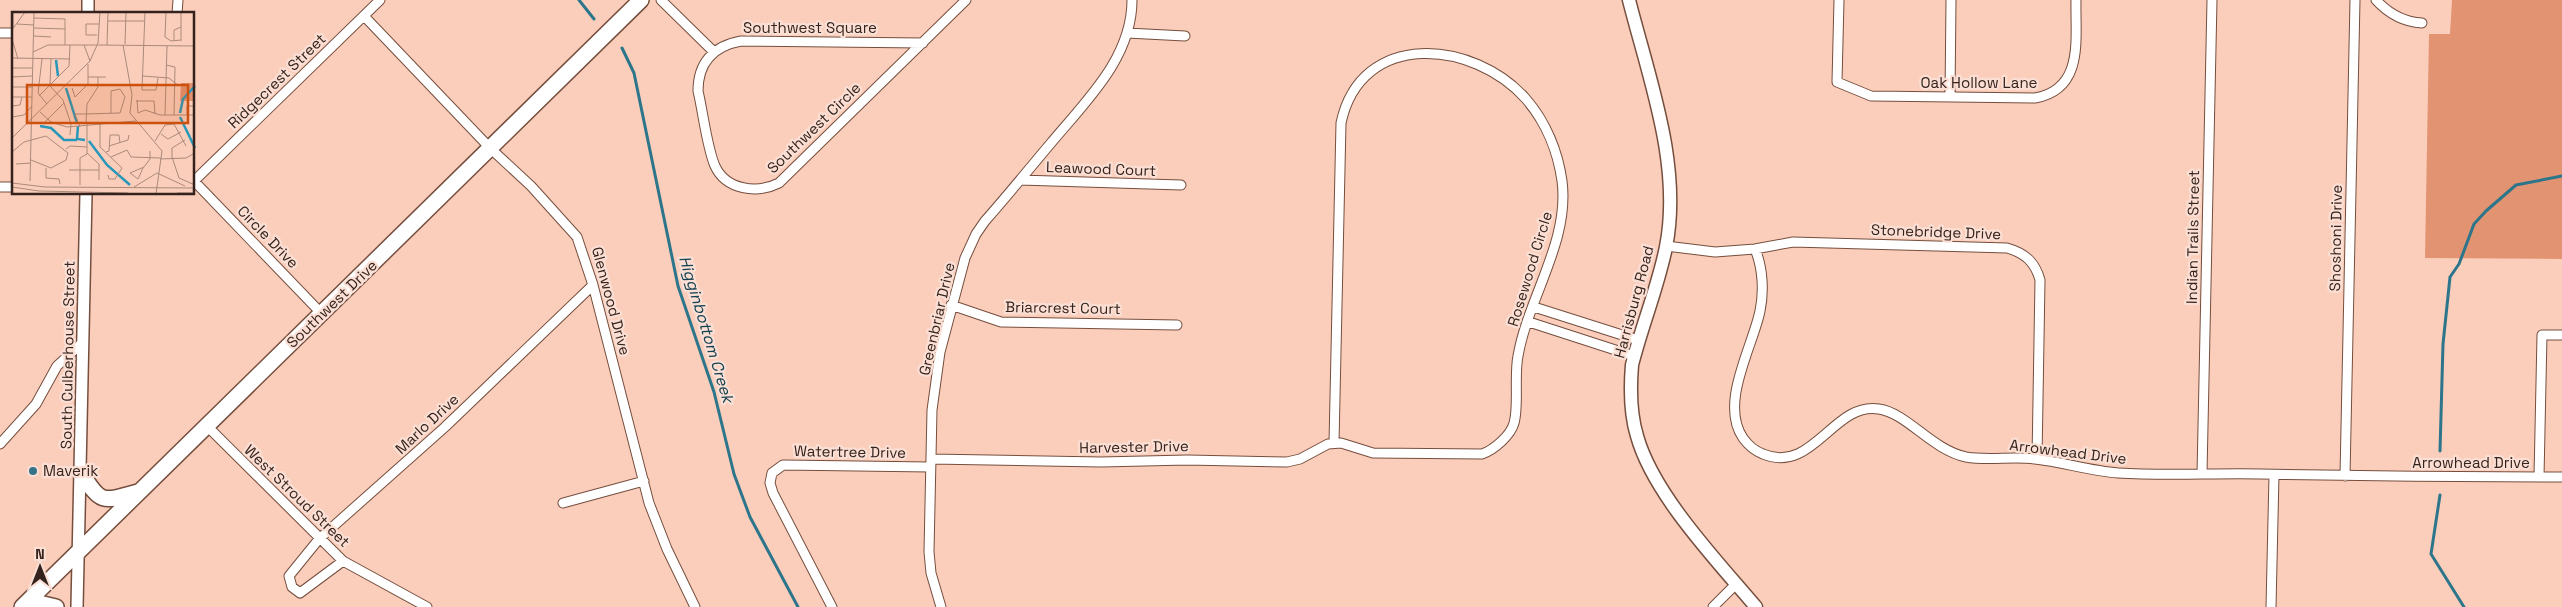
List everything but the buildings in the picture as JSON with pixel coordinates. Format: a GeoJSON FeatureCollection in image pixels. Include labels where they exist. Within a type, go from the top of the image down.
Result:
{"type":"FeatureCollection","features":[{"type":"Feature","properties":{"kind":"main road","name":"Southwest Drive"},"geometry":{"type":"LineString","coordinates":[[22,607],[642,0]]}},
{"type":"Feature","properties":{"kind":"main road","name":"Harrisburg Road"},"geometry":{"type":"LineString","coordinates":[[1629,0],[1656,106],[1667,162],[1670,191],[1666,246],[1634,356],[1631,404],[1637,436],[1643,455],[1667,497],[1756,607]]}},
{"type":"Feature","properties":{"kind":"main road"},"geometry":{"type":"LineString","coordinates":[[80,471],[92,491],[108,499],[142,491]]}},
{"type":"Feature","properties":{"kind":"main road"},"geometry":{"type":"LineString","coordinates":[[28,607],[39,603],[56,607]]}},
{"type":"Feature","properties":{"kind":"street"},"geometry":{"type":"LineString","coordinates":[[661,0],[714,52]]}},
{"type":"Feature","properties":{"kind":"street","name":"Southwest Circle"},"geometry":{"type":"LineString","coordinates":[[714,52],[701,68],[698,91],[715,166],[722,176],[734,185],[748,189],[763,190],[779,183],[785,178],[966,0]]}},
{"type":"Feature","properties":{"kind":"street","name":"Greenbriar Drive"},"geometry":{"type":"LineString","coordinates":[[941,607],[930,566],[934,391],[951,305],[965,258],[976,234],[1105,78],[1127,33],[1132,0]]}},
{"type":"Feature","properties":{"kind":"street","name":"Oak Hollow Lane"},"geometry":{"type":"LineString","coordinates":[[1839,0],[1837,82],[1871,96],[2036,98],[2058,90],[2066,82],[2074,60],[2076,0]]}},
{"type":"Feature","properties":{"kind":"street"},"geometry":{"type":"LineString","coordinates":[[1950,97],[1952,0]]}},
{"type":"Feature","properties":{"kind":"street","name":"Indian Trails Street"},"geometry":{"type":"LineString","coordinates":[[2202,474],[2212,0]]}},
{"type":"Feature","properties":{"kind":"street","name":"Shoshoni Drive"},"geometry":{"type":"LineString","coordinates":[[2345,476],[2355,0]]}},
{"type":"Feature","properties":{"kind":"street"},"geometry":{"type":"LineString","coordinates":[[2376,0],[2390,12],[2405,20],[2422,23]]}},
{"type":"Feature","properties":{"kind":"street","name":"Ridgecrest Street"},"geometry":{"type":"LineString","coordinates":[[195,180],[364,16],[376,2]]}},
{"type":"Feature","properties":{"kind":"street","name":"Glenwood Drive"},"geometry":{"type":"LineString","coordinates":[[364,16],[490,148],[572,230],[580,242],[593,285],[649,503],[667,549],[695,607]]}},
{"type":"Feature","properties":{"kind":"street"},"geometry":{"type":"LineString","coordinates":[[1127,33],[1185,36]]}},
{"type":"Feature","properties":{"kind":"street","name":"Southwest Square"},"geometry":{"type":"LineString","coordinates":[[714,52],[724,45],[741,41],[923,42]]}},
{"type":"Feature","properties":{"kind":"street","name":"Rosewood Circle"},"geometry":{"type":"LineString","coordinates":[[1432,54],[1476,64],[1507,82],[1537,114],[1558,161],[1563,205],[1557,236],[1534,307],[1516,363],[1514,424],[1501,441],[1488,452],[1482,454],[1373,453],[1349,444],[1334,443],[1341,123],[1349,96],[1372,70],[1381,63],[1395,57],[1432,54]]}},
{"type":"Feature","properties":{"kind":"street","name":"Leawood Court"},"geometry":{"type":"LineString","coordinates":[[1020,180],[1181,185]]}},
{"type":"Feature","properties":{"kind":"street","name":"Circle Drive"},"geometry":{"type":"LineString","coordinates":[[195,182],[321,313]]}},
{"type":"Feature","properties":{"kind":"street","name":"South Culberhouse Street"},"geometry":{"type":"LineString","coordinates":[[77,607],[86,195]]}},
{"type":"Feature","properties":{"kind":"street","name":"Stonebridge Drive"},"geometry":{"type":"LineString","coordinates":[[1666,246],[1715,252],[1755,249],[1793,242],[1848,243],[2008,248],[2026,256],[2032,262],[2040,280],[2038,459]]}},
{"type":"Feature","properties":{"kind":"street","name":"Arrowhead Drive"},"geometry":{"type":"LineString","coordinates":[[1755,249],[1761,271],[1762,302],[1738,378],[1736,416],[1742,437],[1757,452],[1775,458],[1796,456],[1808,449],[1855,412],[1871,408],[1890,412],[1943,449],[1970,458],[2038,459],[2118,473],[2562,477]]}},
{"type":"Feature","properties":{"kind":"street","name":"Marlo Drive"},"geometry":{"type":"LineString","coordinates":[[343,561],[300,593],[292,587],[290,576],[319,539],[445,427],[593,285]]}},
{"type":"Feature","properties":{"kind":"street","name":"Briarcrest Court"},"geometry":{"type":"LineString","coordinates":[[951,305],[1001,322],[1177,325]]}},
{"type":"Feature","properties":{"kind":"street"},"geometry":{"type":"LineString","coordinates":[[1534,307],[1638,340]]}},
{"type":"Feature","properties":{"kind":"street"},"geometry":{"type":"LineString","coordinates":[[1529,322],[1634,356]]}},
{"type":"Feature","properties":{"kind":"street"},"geometry":{"type":"LineString","coordinates":[[2539,477],[2542,335],[2562,335]]}},
{"type":"Feature","properties":{"kind":"street"},"geometry":{"type":"LineString","coordinates":[[0,444],[36,404],[57,366],[83,342]]}},
{"type":"Feature","properties":{"kind":"street","name":"West Stroud Street"},"geometry":{"type":"LineString","coordinates":[[207,426],[343,561],[427,607]]}},
{"type":"Feature","properties":{"kind":"street","name":"Harvester Drive"},"geometry":{"type":"LineString","coordinates":[[931,463],[1187,460],[1287,462],[1300,459],[1334,443]]}},
{"type":"Feature","properties":{"kind":"street","name":"Watertree Drive"},"geometry":{"type":"LineString","coordinates":[[832,607],[773,493],[770,483],[772,473],[783,465],[931,463]]}},
{"type":"Feature","properties":{"kind":"street"},"geometry":{"type":"LineString","coordinates":[[2271,607],[2274,474]]}},
{"type":"Feature","properties":{"kind":"street"},"geometry":{"type":"LineString","coordinates":[[563,503],[644,481]]}},
{"type":"Feature","properties":{"kind":"street"},"geometry":{"type":"LineString","coordinates":[[1713,607],[1736,584]]}},
{"type":"Feature","properties":{"kind":"shaded area"},"geometry":{"type":"Polygon","coordinates":[[[2452,0],[2562,0],[2562,259],[2425,258],[2429,34],[2450,34],[2452,0]]]}},
{"type":"Feature","properties":{"kind":"waterway","name":"Higginbottom Creek"},"geometry":{"type":"LineString","coordinates":[[579,0],[594,19]]}},
{"type":"Feature","properties":{"kind":"waterway","name":"Higginbottom Creek"},"geometry":{"type":"LineString","coordinates":[[622,48],[634,73],[678,286],[714,392],[734,474],[750,517],[798,607]]}},
{"type":"Feature","properties":{"kind":"waterway"},"geometry":{"type":"LineString","coordinates":[[2440,451],[2443,344],[2450,277],[2459,264],[2474,224],[2486,211],[2516,185],[2562,176]]}},
{"type":"Feature","properties":{"kind":"waterway"},"geometry":{"type":"LineString","coordinates":[[2440,495],[2431,554],[2464,607]]}},
{"type":"Feature","properties":{"kind":"place","name":"Maverik"},"geometry":{"type":"Point","coordinates":[33,471]}}]}
